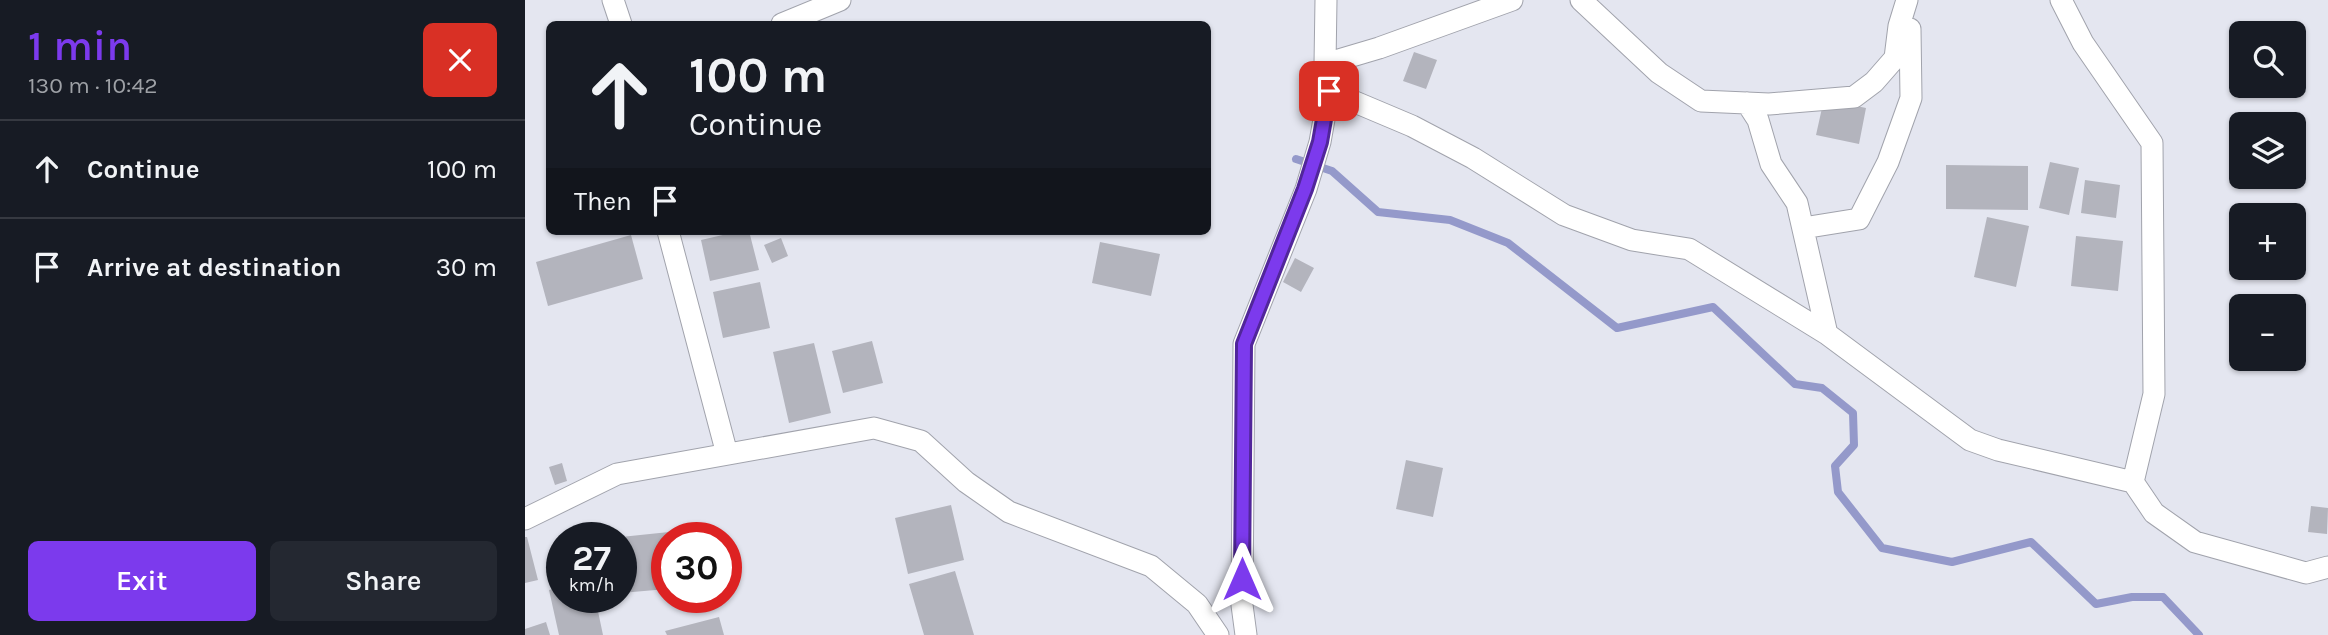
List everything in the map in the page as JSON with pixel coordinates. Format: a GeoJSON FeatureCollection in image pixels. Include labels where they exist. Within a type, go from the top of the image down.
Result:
{"type":"FeatureCollection","features":[{"type":"Feature","properties":{"kind":"street"},"geometry":{"type":"LineString","coordinates":[[613,0],[620,21]]}},
{"type":"Feature","properties":{"kind":"street"},"geometry":{"type":"LineString","coordinates":[[784,21],[840,0]]}},
{"type":"Feature","properties":{"kind":"street"},"geometry":{"type":"LineString","coordinates":[[1246,635],[1242,605],[1244,344],[1305,189],[1320,142],[1329,91],[1325,64],[1326,0]]}},
{"type":"Feature","properties":{"kind":"street"},"geometry":{"type":"LineString","coordinates":[[1325,64],[1379,48],[1512,0]]}},
{"type":"Feature","properties":{"kind":"street"},"geometry":{"type":"LineString","coordinates":[[1581,0],[1658,73],[1701,100],[1769,104],[1854,96],[1874,82],[1895,58],[1910,29],[1911,98],[1888,162],[1859,219],[1803,228]]}},
{"type":"Feature","properties":{"kind":"street"},"geometry":{"type":"LineString","coordinates":[[1895,58],[1906,0]]}},
{"type":"Feature","properties":{"kind":"street"},"geometry":{"type":"LineString","coordinates":[[2061,0],[2083,43],[2151,143],[2154,394],[2133,482]]}},
{"type":"Feature","properties":{"kind":"street"},"geometry":{"type":"LineString","coordinates":[[1329,91],[1412,126],[1473,158],[1565,215],[1632,240],[1689,249],[1827,334],[1970,440],[1998,450],[2133,482],[2154,513],[2195,542],[2306,573],[2328,567]]}},
{"type":"Feature","properties":{"kind":"street"},"geometry":{"type":"LineString","coordinates":[[1747,103],[1758,120],[1771,163],[1797,203],[1827,334]]}},
{"type":"Feature","properties":{"kind":"street"},"geometry":{"type":"LineString","coordinates":[[669,235],[727,454]]}},
{"type":"Feature","properties":{"kind":"street"},"geometry":{"type":"LineString","coordinates":[[525,519],[617,474],[874,428],[921,441],[966,482],[1009,512],[1151,566],[1197,604],[1218,635]]}},
{"type":"Feature","properties":{"kind":"building"},"geometry":{"type":"Polygon","coordinates":[[[1414,52],[1437,60],[1426,89],[1403,81],[1414,52]]]}},
{"type":"Feature","properties":{"kind":"building"},"geometry":{"type":"Polygon","coordinates":[[[1824,99],[1866,108],[1859,144],[1816,135],[1824,99]]]}},
{"type":"Feature","properties":{"kind":"building"},"geometry":{"type":"Polygon","coordinates":[[[2050,162],[2079,168],[2069,215],[2039,208],[2050,162]]]}},
{"type":"Feature","properties":{"kind":"building"},"geometry":{"type":"Polygon","coordinates":[[[1946,165],[2028,166],[2028,210],[1946,209],[1946,165]]]}},
{"type":"Feature","properties":{"kind":"building"},"geometry":{"type":"Polygon","coordinates":[[[2085,180],[2120,185],[2116,218],[2081,213],[2085,180]]]}},
{"type":"Feature","properties":{"kind":"building"},"geometry":{"type":"Polygon","coordinates":[[[1987,217],[2029,226],[2016,287],[1974,277],[1987,217]]]}},
{"type":"Feature","properties":{"kind":"building"},"geometry":{"type":"Polygon","coordinates":[[[631,235],[643,279],[548,306],[536,262],[631,235]]]}},
{"type":"Feature","properties":{"kind":"building"},"geometry":{"type":"Polygon","coordinates":[[[723,235],[750,235],[759,270],[710,281],[701,240],[723,235]]]}},
{"type":"Feature","properties":{"kind":"building"},"geometry":{"type":"Polygon","coordinates":[[[2076,236],[2123,241],[2118,291],[2071,286],[2076,236]]]}},
{"type":"Feature","properties":{"kind":"building"},"geometry":{"type":"Polygon","coordinates":[[[781,238],[788,256],[772,263],[764,245],[781,238]]]}},
{"type":"Feature","properties":{"kind":"building"},"geometry":{"type":"Polygon","coordinates":[[[1100,242],[1160,254],[1151,296],[1092,283],[1100,242]]]}},
{"type":"Feature","properties":{"kind":"building"},"geometry":{"type":"Polygon","coordinates":[[[1295,258],[1314,268],[1301,292],[1283,282],[1295,258]]]}},
{"type":"Feature","properties":{"kind":"building"},"geometry":{"type":"Polygon","coordinates":[[[760,282],[770,328],[723,338],[713,292],[760,282]]]}},
{"type":"Feature","properties":{"kind":"building"},"geometry":{"type":"Polygon","coordinates":[[[872,341],[883,383],[843,393],[832,351],[872,341]]]}},
{"type":"Feature","properties":{"kind":"building"},"geometry":{"type":"Polygon","coordinates":[[[814,343],[831,413],[789,423],[773,352],[814,343]]]}},
{"type":"Feature","properties":{"kind":"building"},"geometry":{"type":"Polygon","coordinates":[[[1406,460],[1443,468],[1433,517],[1396,509],[1406,460]]]}},
{"type":"Feature","properties":{"kind":"building"},"geometry":{"type":"Polygon","coordinates":[[[562,463],[567,481],[555,485],[549,467],[562,463]]]}},
{"type":"Feature","properties":{"kind":"building"},"geometry":{"type":"Polygon","coordinates":[[[951,505],[964,560],[908,574],[895,518],[951,505]]]}},
{"type":"Feature","properties":{"kind":"building"},"geometry":{"type":"Polygon","coordinates":[[[2311,506],[2328,508],[2327,534],[2308,532],[2311,506]]]}},
{"type":"Feature","properties":{"kind":"building"},"geometry":{"type":"Polygon","coordinates":[[[651,534],[651,590],[637,592],[637,535],[651,534]]]}},
{"type":"Feature","properties":{"kind":"building"},"geometry":{"type":"Polygon","coordinates":[[[525,537],[538,580],[525,583],[525,537]]]}},
{"type":"Feature","properties":{"kind":"building"},"geometry":{"type":"Polygon","coordinates":[[[955,571],[974,635],[924,635],[909,584],[955,571]]]}},
{"type":"Feature","properties":{"kind":"building"},"geometry":{"type":"Polygon","coordinates":[[[554,613],[598,613],[603,635],[559,635],[554,613]]]}},
{"type":"Feature","properties":{"kind":"building"},"geometry":{"type":"Polygon","coordinates":[[[719,617],[724,635],[667,635],[665,631],[719,617]]]}},
{"type":"Feature","properties":{"kind":"building"},"geometry":{"type":"Polygon","coordinates":[[[546,622],[550,635],[525,635],[525,629],[546,622]]]}},
{"type":"Feature","properties":{"kind":"waterway"},"geometry":{"type":"LineString","coordinates":[[1296,159],[1332,171],[1378,212],[1450,220],[1508,243],[1617,328],[1713,307],[1795,384],[1822,388],[1853,413],[1854,445],[1835,466],[1838,492],[1882,548],[1952,562],[2031,542],[2096,604],[2132,597],[2163,597],[2199,635]]}},
{"type":"Feature","properties":{"kind":"route"},"geometry":{"type":"LineString","coordinates":[[1242,579],[1244,344],[1305,189],[1320,142],[1329,91]]}}]}
